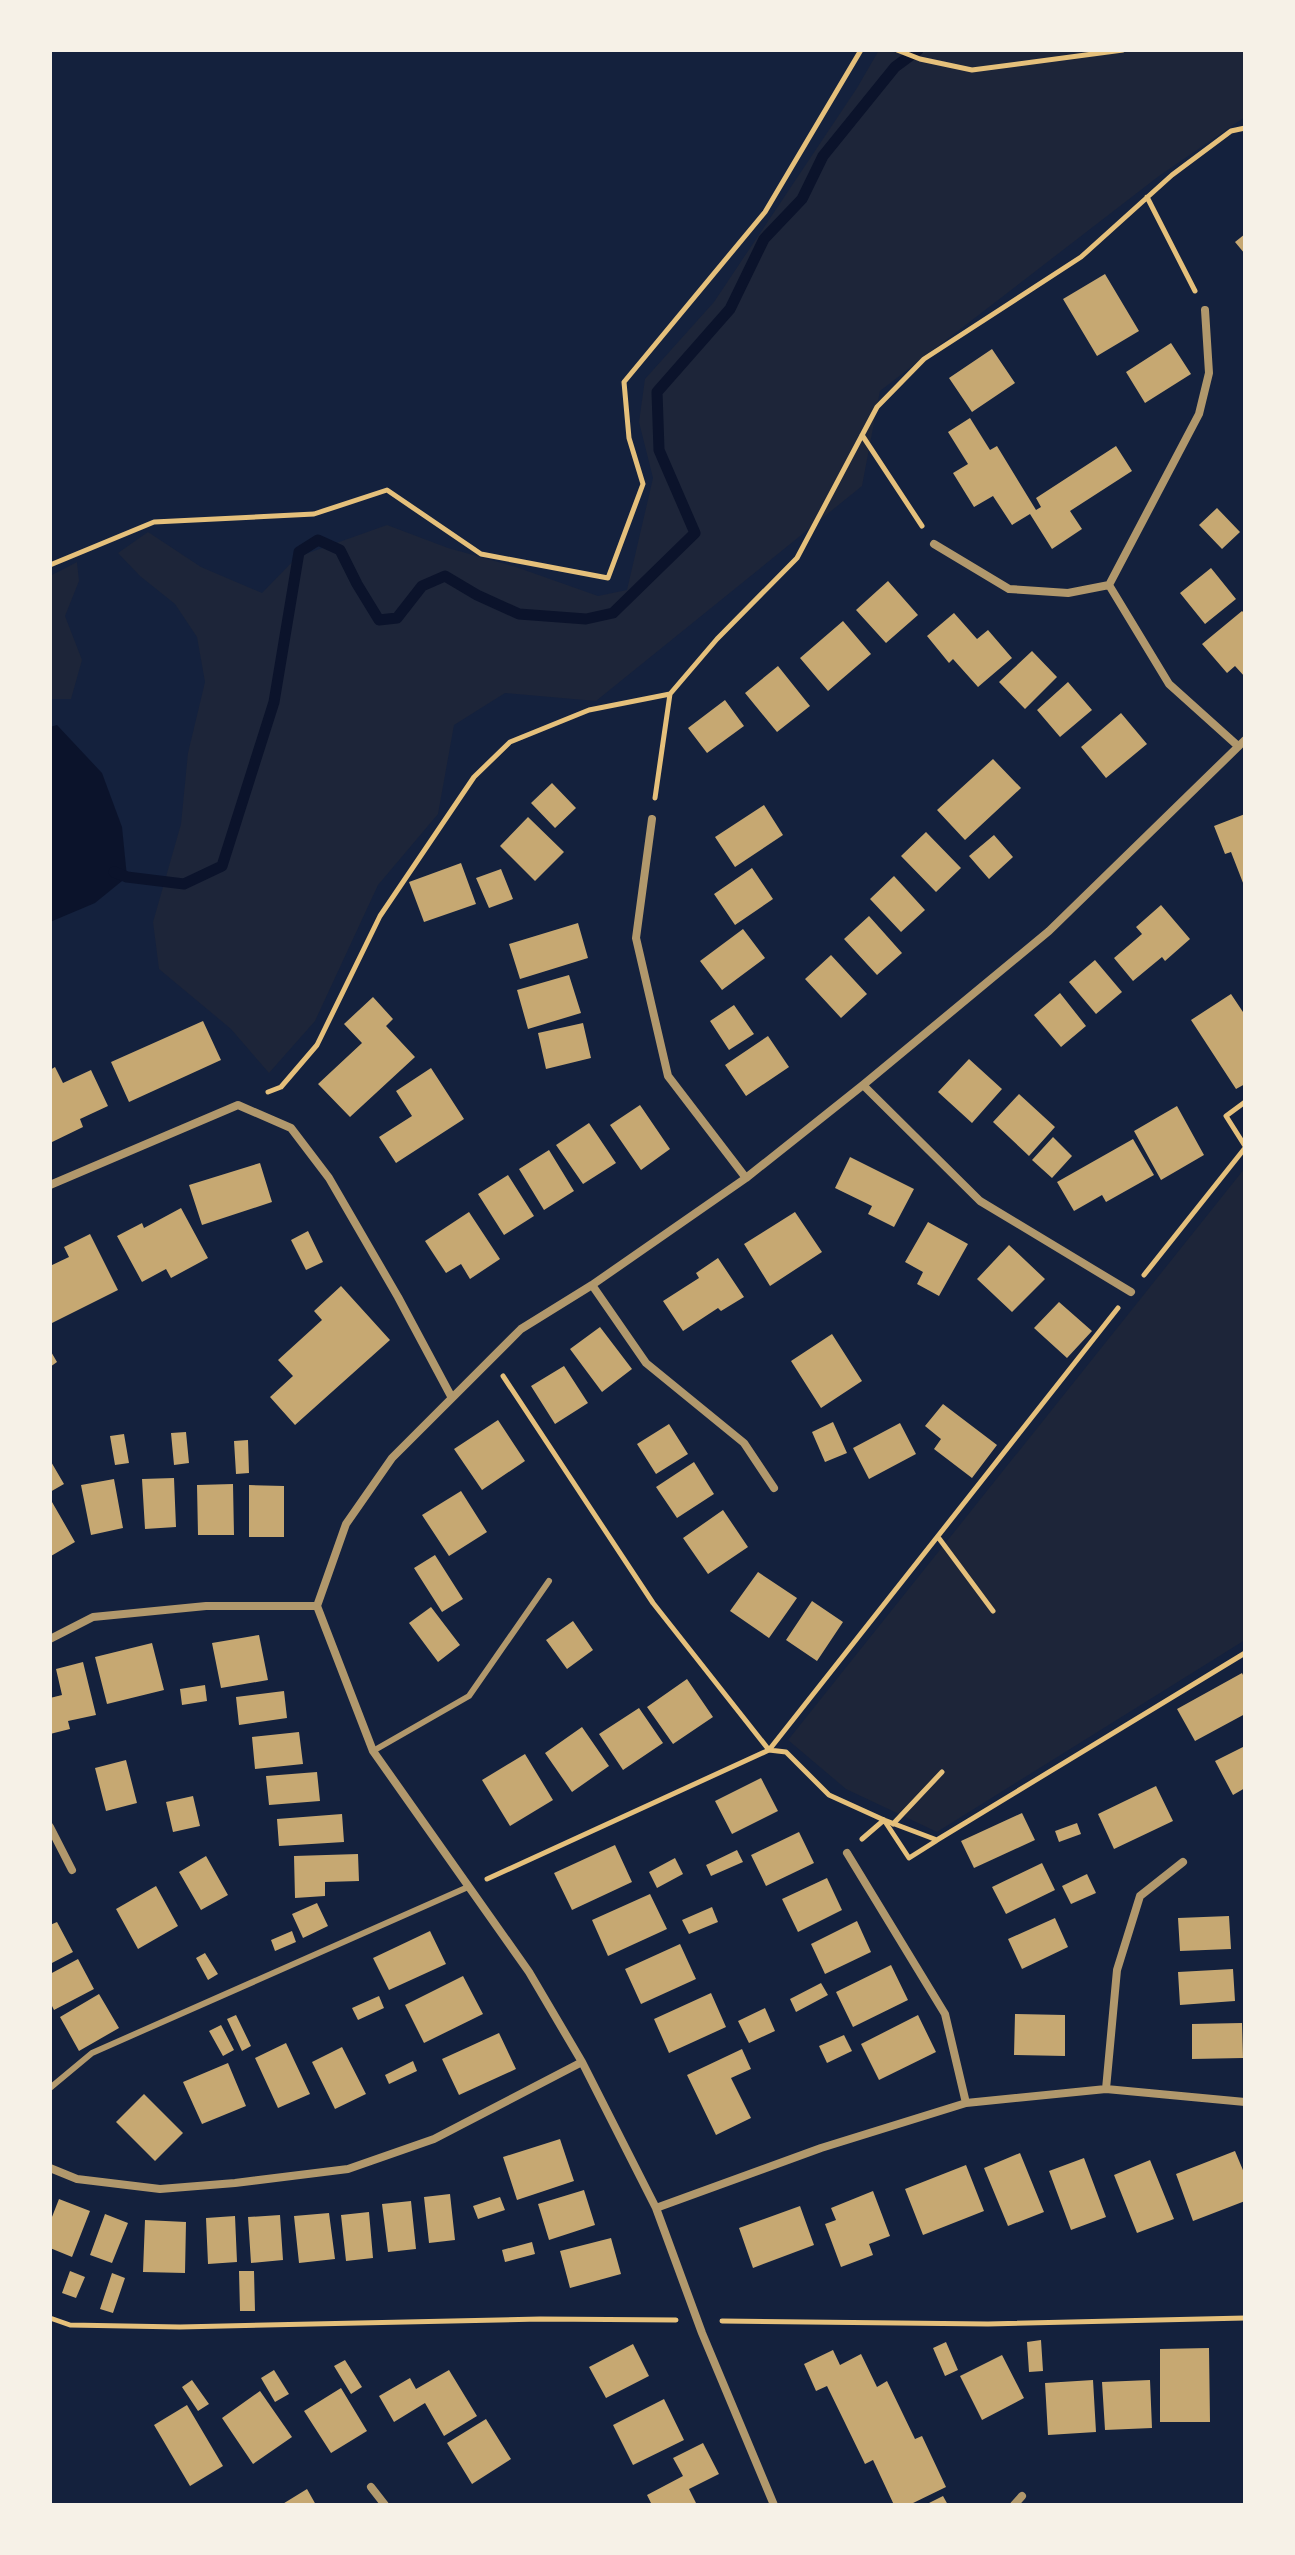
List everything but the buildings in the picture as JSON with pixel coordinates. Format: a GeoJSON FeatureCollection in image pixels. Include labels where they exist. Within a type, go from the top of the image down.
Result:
{"type":"FeatureCollection","features":[{"type":"Feature","properties":{"kind":"street"},"geometry":{"type":"LineString","coordinates":[[1109,585],[1199,414],[1209,373],[1205,310]]}},
{"type":"Feature","properties":{"kind":"street"},"geometry":{"type":"LineString","coordinates":[[934,544],[1009,589],[1068,593],[1109,585]]}},
{"type":"Feature","properties":{"kind":"street"},"geometry":{"type":"LineString","coordinates":[[774,2505],[702,2333],[656,2208],[582,2062],[529,1972],[373,1751],[317,1606],[346,1524],[392,1458],[521,1329],[592,1285],[746,1178],[863,1085],[1049,931],[1242,743],[1169,684],[1109,585]]}},
{"type":"Feature","properties":{"kind":"street"},"geometry":{"type":"LineString","coordinates":[[652,819],[636,938],[668,1076],[746,1178]]}},
{"type":"Feature","properties":{"kind":"street"},"geometry":{"type":"LineString","coordinates":[[863,1085],[980,1201],[1131,1292]]}},
{"type":"Feature","properties":{"kind":"street"},"geometry":{"type":"LineString","coordinates":[[50,1185],[238,1105],[291,1128],[329,1178],[452,1398]]}},
{"type":"Feature","properties":{"kind":"street"},"geometry":{"type":"LineString","coordinates":[[592,1285],[646,1363],[744,1443],[774,1488]]}},
{"type":"Feature","properties":{"kind":"street"},"geometry":{"type":"LineString","coordinates":[[50,1639],[93,1617],[206,1606],[317,1606]]}},
{"type":"Feature","properties":{"kind":"street"},"geometry":{"type":"LineString","coordinates":[[50,1827],[72,1870]]}},
{"type":"Feature","properties":{"kind":"street"},"geometry":{"type":"LineString","coordinates":[[847,1853],[945,2014],[966,2103]]}},
{"type":"Feature","properties":{"kind":"street"},"geometry":{"type":"LineString","coordinates":[[1106,2089],[1117,1970],[1140,1896],[1183,1862]]}},
{"type":"Feature","properties":{"kind":"street"},"geometry":{"type":"LineString","coordinates":[[50,2168],[77,2179],[160,2189],[348,2169],[434,2139],[582,2062]]}},
{"type":"Feature","properties":{"kind":"street"},"geometry":{"type":"LineString","coordinates":[[656,2208],[821,2148],[966,2103],[1106,2089],[1245,2102]]}},
{"type":"Feature","properties":{"kind":"street"},"geometry":{"type":"LineString","coordinates":[[371,2487],[385,2505]]}},
{"type":"Feature","properties":{"kind":"street"},"geometry":{"type":"LineString","coordinates":[[1014,2505],[1022,2496]]}},
{"type":"Feature","properties":{"kind":"lane"},"geometry":{"type":"LineString","coordinates":[[373,1751],[469,1696],[549,1581]]}},
{"type":"Feature","properties":{"kind":"lane"},"geometry":{"type":"LineString","coordinates":[[50,2088],[92,2053],[468,1887]]}},
{"type":"Feature","properties":{"kind":"path"},"geometry":{"type":"LineString","coordinates":[[50,565],[154,522],[314,514],[387,490],[481,554],[608,578],[643,484],[629,438],[624,382],[765,212],[861,50]]}},
{"type":"Feature","properties":{"kind":"path"},"geometry":{"type":"LineString","coordinates":[[897,50],[920,59],[972,70],[1123,50]]}},
{"type":"Feature","properties":{"kind":"path"},"geometry":{"type":"LineString","coordinates":[[652,819],[670,694],[717,639],[797,558],[877,407],[924,359],[1081,257],[1172,175],[1231,131],[1245,128]]}},
{"type":"Feature","properties":{"kind":"path"},"geometry":{"type":"LineString","coordinates":[[1147,197],[1205,310]]}},
{"type":"Feature","properties":{"kind":"path"},"geometry":{"type":"LineString","coordinates":[[862,435],[934,544]]}},
{"type":"Feature","properties":{"kind":"path"},"geometry":{"type":"LineString","coordinates":[[238,1105],[281,1087],[317,1045],[380,916],[474,777],[510,742],[589,710],[670,694]]}},
{"type":"Feature","properties":{"kind":"path"},"geometry":{"type":"LineString","coordinates":[[468,1887],[769,1750],[1245,1147],[1226,1116],[1245,1102]]}},
{"type":"Feature","properties":{"kind":"path"},"geometry":{"type":"LineString","coordinates":[[491,1358],[653,1603],[769,1750],[786,1752],[829,1795],[937,1840]]}},
{"type":"Feature","properties":{"kind":"path"},"geometry":{"type":"LineString","coordinates":[[938,1537],[993,1611]]}},
{"type":"Feature","properties":{"kind":"path"},"geometry":{"type":"LineString","coordinates":[[884,1820],[909,1858],[1245,1653]]}},
{"type":"Feature","properties":{"kind":"path"},"geometry":{"type":"LineString","coordinates":[[893,1824],[942,1772]]}},
{"type":"Feature","properties":{"kind":"path"},"geometry":{"type":"LineString","coordinates":[[50,2318],[70,2325],[180,2327],[540,2319],[988,2324],[1245,2318]]}},
{"type":"Feature","properties":{"kind":"shaded area"},"geometry":{"type":"Polygon","coordinates":[[[879,50],[1245,50],[1245,117],[1159,176],[880,391],[862,486],[596,701],[505,693],[454,725],[438,814],[378,885],[315,1021],[269,1073],[231,1029],[159,969],[153,922],[181,824],[188,753],[205,682],[197,637],[175,604],[140,576],[118,553],[148,532],[201,567],[262,593],[297,557],[387,525],[598,596],[627,590],[653,478],[639,422],[645,379],[714,302],[857,88],[879,50]]]}},
{"type":"Feature","properties":{"kind":"shaded area"},"geometry":{"type":"Polygon","coordinates":[[[77,562],[79,581],[65,616],[82,660],[71,699],[50,699],[50,576],[77,562]]]}},
{"type":"Feature","properties":{"kind":"shaded area"},"geometry":{"type":"Polygon","coordinates":[[[57,725],[102,773],[122,827],[127,877],[95,903],[50,922],[50,727],[57,725]]]}},
{"type":"Feature","properties":{"kind":"shaded area"},"geometry":{"type":"Polygon","coordinates":[[[1245,1168],[1245,1640],[937,1832],[846,1789],[788,1740],[1245,1168]]]}},
{"type":"Feature","properties":{"kind":"waterway"},"geometry":{"type":"LineString","coordinates":[[114,872],[127,877],[184,884],[222,866],[274,702],[299,552],[318,540],[340,550],[379,620],[397,618],[422,586],[445,576],[519,614],[586,619],[613,613],[695,533],[659,450],[657,392],[730,309],[764,239],[802,199],[823,156],[895,67],[918,50]]}}]}
